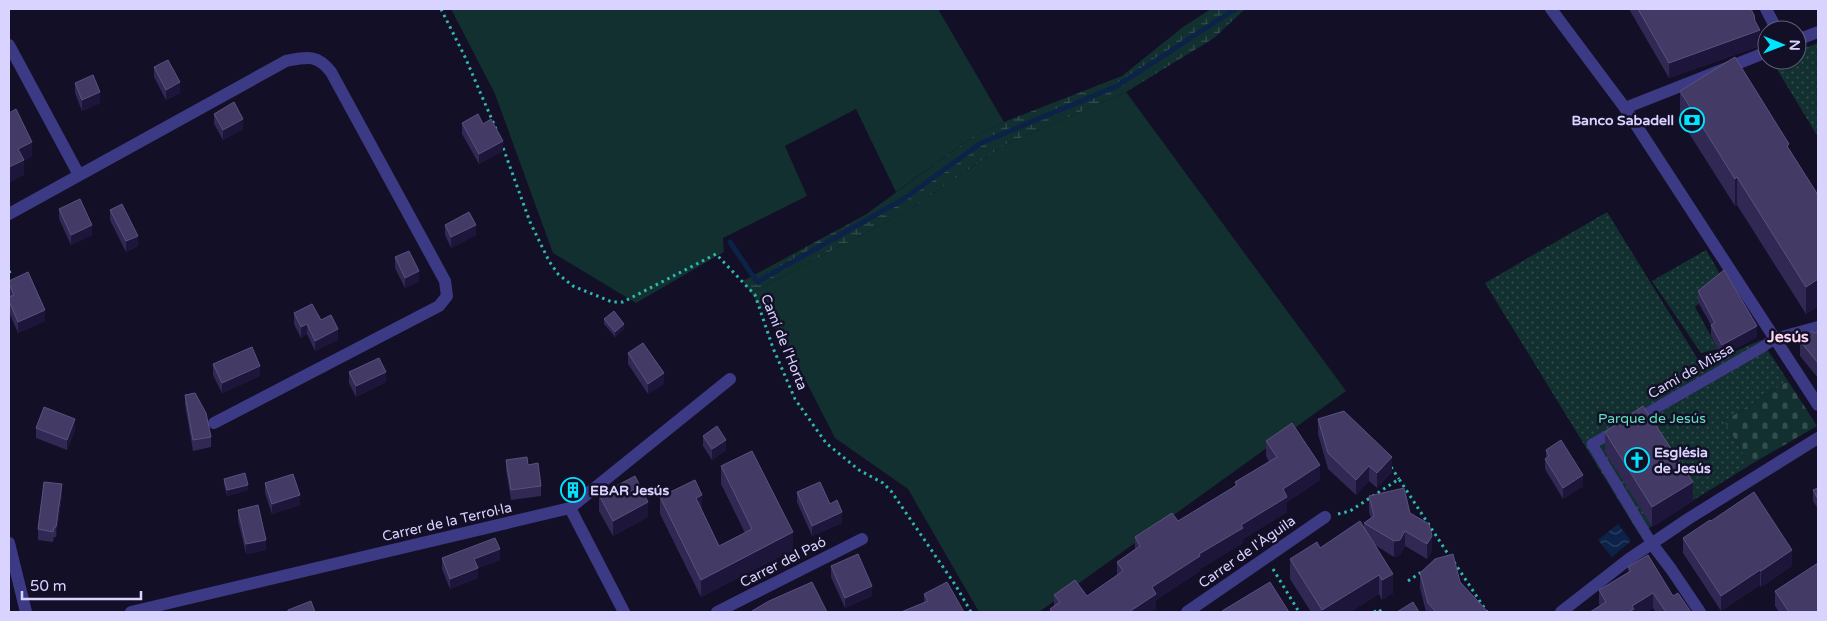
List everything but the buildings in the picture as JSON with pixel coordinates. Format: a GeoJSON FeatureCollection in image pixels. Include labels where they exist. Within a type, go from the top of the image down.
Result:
{"type":"FeatureCollection","features":[{"type":"Feature","properties":{"kind":"street"},"geometry":{"type":"LineString","coordinates":[[1551,9],[1625,108],[1818,405]]}},
{"type":"Feature","properties":{"kind":"street"},"geometry":{"type":"LineString","coordinates":[[9,45],[79,176]]}},
{"type":"Feature","properties":{"kind":"street"},"geometry":{"type":"LineString","coordinates":[[1625,108],[1757,56]]}},
{"type":"Feature","properties":{"kind":"street"},"geometry":{"type":"LineString","coordinates":[[9,214],[286,61],[313,58],[324,62],[445,282],[447,296],[439,306],[214,424]]}},
{"type":"Feature","properties":{"kind":"street"},"geometry":{"type":"LineString","coordinates":[[1774,339],[1818,327]]}},
{"type":"Feature","properties":{"kind":"street","name":"Camí de Missa"},"geometry":{"type":"LineString","coordinates":[[1652,544],[1592,444],[1774,339]]}},
{"type":"Feature","properties":{"kind":"street","name":"Carrer de la Terrol·la"},"geometry":{"type":"LineString","coordinates":[[131,612],[570,508],[730,379]]}},
{"type":"Feature","properties":{"kind":"street"},"geometry":{"type":"LineString","coordinates":[[1561,612],[1629,559],[1688,518],[1818,438]]}},
{"type":"Feature","properties":{"kind":"street"},"geometry":{"type":"LineString","coordinates":[[570,508],[624,612]]}},
{"type":"Feature","properties":{"kind":"street","name":"Carrer de l'Àguila"},"geometry":{"type":"LineString","coordinates":[[1187,612],[1325,517]]}},
{"type":"Feature","properties":{"kind":"street","name":"Carrer del Paó"},"geometry":{"type":"LineString","coordinates":[[717,612],[862,539]]}},
{"type":"Feature","properties":{"kind":"street"},"geometry":{"type":"LineString","coordinates":[[9,543],[26,612]]}},
{"type":"Feature","properties":{"kind":"street"},"geometry":{"type":"LineString","coordinates":[[1652,544],[1672,569],[1700,612]]}},
{"type":"Feature","properties":{"kind":"path"},"geometry":{"type":"LineString","coordinates":[[441,9],[465,57],[496,130]]}},
{"type":"Feature","properties":{"kind":"path","name":"Camí de l'Horta"},"geometry":{"type":"LineString","coordinates":[[500,139],[530,222],[549,261],[558,274],[574,286],[612,302],[623,302],[716,254],[755,295],[773,348],[795,399],[826,443],[859,470],[883,483],[891,491],[956,586],[971,612]]}},
{"type":"Feature","properties":{"kind":"path"},"geometry":{"type":"LineString","coordinates":[[1388,464],[1487,612]]}},
{"type":"Feature","properties":{"kind":"path"},"geometry":{"type":"LineString","coordinates":[[1325,517],[1350,510],[1399,479]]}},
{"type":"Feature","properties":{"kind":"path"},"geometry":{"type":"LineString","coordinates":[[1418,521],[1423,517]]}},
{"type":"Feature","properties":{"kind":"path"},"geometry":{"type":"LineString","coordinates":[[1440,560],[1449,554]]}},
{"type":"Feature","properties":{"kind":"path"},"geometry":{"type":"LineString","coordinates":[[1267,557],[1299,612]]}},
{"type":"Feature","properties":{"kind":"path"},"geometry":{"type":"LineString","coordinates":[[1408,581],[1424,570]]}},
{"type":"Feature","properties":{"kind":"path"},"geometry":{"type":"LineString","coordinates":[[1468,598],[1474,593]]}},
{"type":"Feature","properties":{"kind":"path"},"geometry":{"type":"LineString","coordinates":[[1374,612],[1379,609],[1381,612]]}},
{"type":"Feature","properties":{"kind":"green space"},"geometry":{"type":"Polygon","coordinates":[[[451,9],[938,9],[1004,122],[974,136],[896,192],[856,109],[785,146],[807,196],[723,238],[724,252],[636,303],[553,253],[495,94],[451,9]]]}},
{"type":"Feature","properties":{"kind":"green space"},"geometry":{"type":"Polygon","coordinates":[[[1211,9],[1245,9],[1214,38],[1126,92],[1004,145],[909,210],[751,293],[743,281],[865,215],[974,136],[1004,122],[1122,76],[1183,27],[1211,9]]]}},
{"type":"Feature","properties":{"kind":"green space"},"geometry":{"type":"Polygon","coordinates":[[[1818,43],[1818,137],[1777,70],[1807,70],[1807,47],[1818,43]]]}},
{"type":"Feature","properties":{"kind":"green space"},"geometry":{"type":"Polygon","coordinates":[[[1126,92],[1346,391],[1039,612],[979,612],[908,489],[835,438],[790,350],[751,293],[909,210],[1004,145],[1126,92]]]}},
{"type":"Feature","properties":{"kind":"green space","name":"Parque de Jesús"},"geometry":{"type":"Polygon","coordinates":[[[1607,212],[1702,366],[1761,340],[1788,381],[1724,421],[1750,465],[1639,534],[1485,283],[1607,212]]]}},
{"type":"Feature","properties":{"kind":"green space"},"geometry":{"type":"Polygon","coordinates":[[[1706,250],[1724,281],[1695,307],[1718,349],[1701,353],[1652,281],[1706,250]]]}},
{"type":"Feature","properties":{"kind":"green space"},"geometry":{"type":"Polygon","coordinates":[[[1788,381],[1817,426],[1750,465],[1724,421],[1788,381]]]}},
{"type":"Feature","properties":{"kind":"water"},"geometry":{"type":"Polygon","coordinates":[[[1618,524],[1631,541],[1612,557],[1598,540],[1618,524]]]}},
{"type":"Feature","properties":{"kind":"waterway"},"geometry":{"type":"LineString","coordinates":[[730,242],[757,282],[902,200],[981,143],[1117,86],[1235,9]]}},
{"type":"Feature","properties":{"kind":"place","name":"Banco Sabadell"},"geometry":{"type":"Point","coordinates":[1692,120]}},
{"type":"Feature","properties":{"kind":"place","name":"Església de Jesús"},"geometry":{"type":"Point","coordinates":[1637,460]}},
{"type":"Feature","properties":{"kind":"place","name":"EBAR Jesús"},"geometry":{"type":"Point","coordinates":[573,490]}},
{"type":"Feature","properties":{"kind":"district","name":"Jesús"},"geometry":{"type":"Point","coordinates":[1788,337]}}]}
